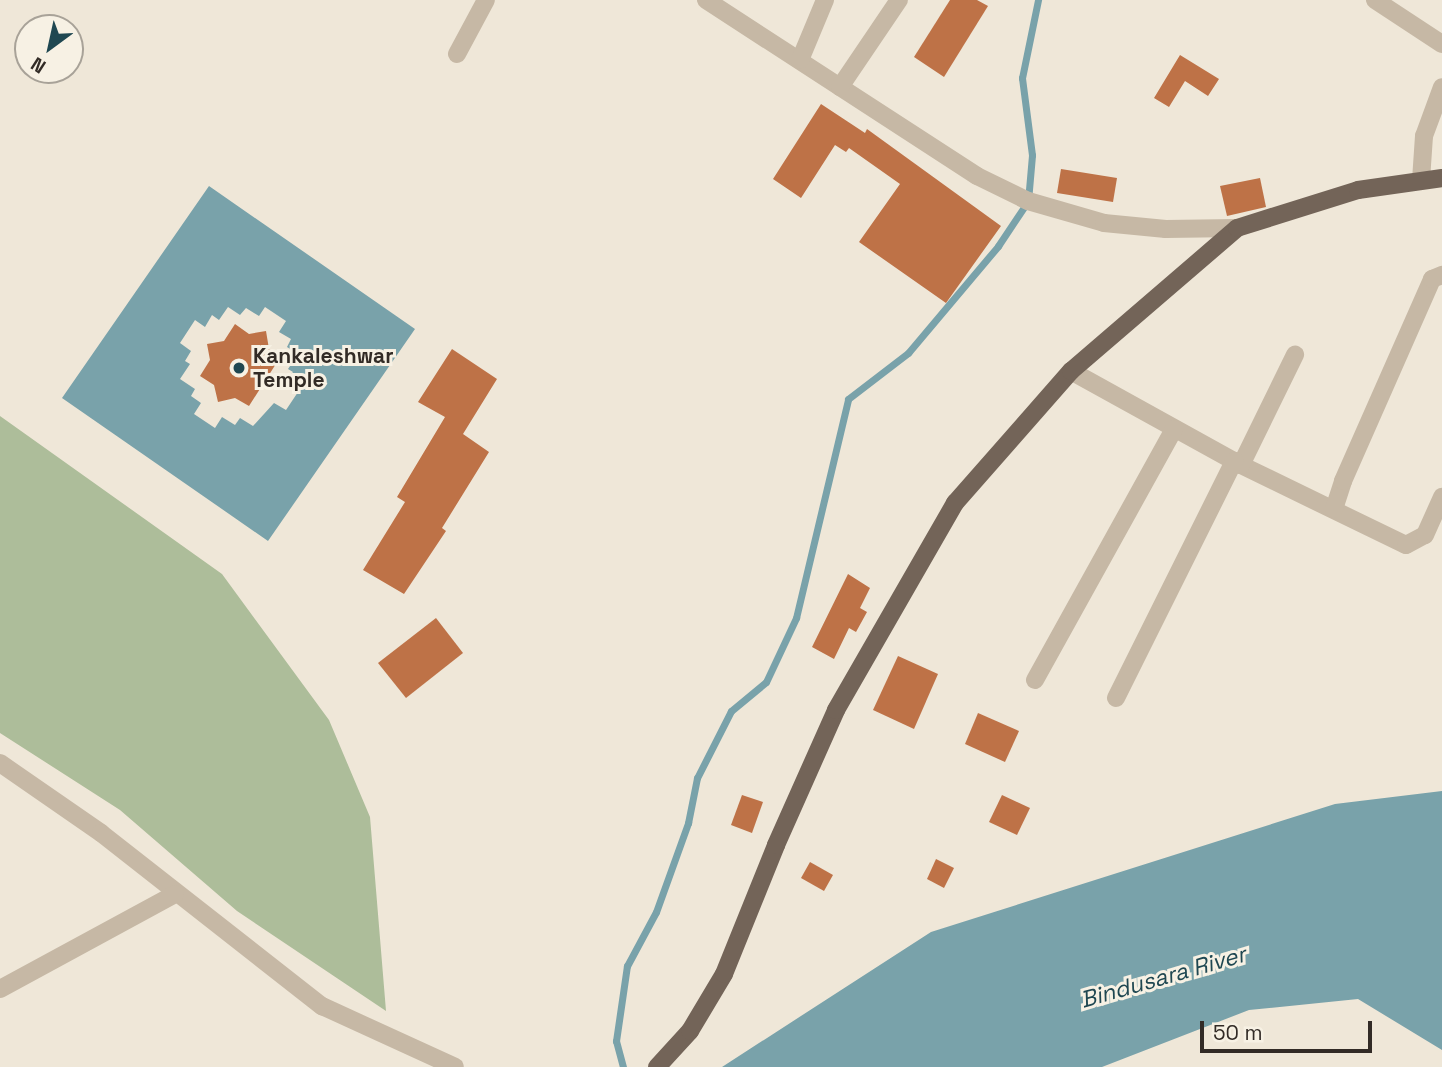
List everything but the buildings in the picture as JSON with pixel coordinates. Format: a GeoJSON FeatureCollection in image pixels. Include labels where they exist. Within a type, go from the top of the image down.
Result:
{"type":"FeatureCollection","features":[{"type":"Feature","properties":{"kind":"main road"},"geometry":{"type":"LineString","coordinates":[[659,1066],[690,1031],[724,974],[776,845],[836,710],[955,503],[1071,371],[1237,229],[1359,190],[1442,178]]}},
{"type":"Feature","properties":{"kind":"street"},"geometry":{"type":"LineString","coordinates":[[457,54],[486,0]]}},
{"type":"Feature","properties":{"kind":"street"},"geometry":{"type":"LineString","coordinates":[[706,0],[977,176],[1028,201],[1104,223],[1166,229],[1237,229]]}},
{"type":"Feature","properties":{"kind":"street"},"geometry":{"type":"LineString","coordinates":[[800,60],[825,0]]}},
{"type":"Feature","properties":{"kind":"street"},"geometry":{"type":"LineString","coordinates":[[840,87],[899,0]]}},
{"type":"Feature","properties":{"kind":"street"},"geometry":{"type":"LineString","coordinates":[[1375,0],[1442,44]]}},
{"type":"Feature","properties":{"kind":"street"},"geometry":{"type":"LineString","coordinates":[[1421,180],[1424,136],[1442,87]]}},
{"type":"Feature","properties":{"kind":"street"},"geometry":{"type":"LineString","coordinates":[[1334,509],[1343,481],[1375,415],[1432,279],[1442,275]]}},
{"type":"Feature","properties":{"kind":"street"},"geometry":{"type":"LineString","coordinates":[[1116,698],[1295,355]]}},
{"type":"Feature","properties":{"kind":"street"},"geometry":{"type":"LineString","coordinates":[[1071,371],[1237,463],[1406,545],[1425,535],[1442,497]]}},
{"type":"Feature","properties":{"kind":"street"},"geometry":{"type":"LineString","coordinates":[[1035,680],[1174,429]]}},
{"type":"Feature","properties":{"kind":"street"},"geometry":{"type":"LineString","coordinates":[[0,763],[101,833],[175,894],[322,1006],[456,1067]]}},
{"type":"Feature","properties":{"kind":"street"},"geometry":{"type":"LineString","coordinates":[[0,989],[175,894]]}},
{"type":"Feature","properties":{"kind":"green space"},"geometry":{"type":"Polygon","coordinates":[[[0,416],[222,574],[329,720],[370,817],[386,1011],[237,911],[120,810],[0,733],[0,416]]]}},
{"type":"Feature","properties":{"kind":"water"},"geometry":{"type":"Polygon","coordinates":[[[209,186],[415,329],[268,541],[62,398],[209,186]],[[228,307],[219,320],[212,315],[205,327],[195,320],[180,343],[191,351],[185,361],[190,364],[180,379],[195,389],[191,396],[201,403],[194,414],[215,428],[222,417],[235,425],[240,418],[253,426],[274,403],[286,410],[298,392],[285,383],[293,372],[288,369],[298,354],[287,347],[291,339],[279,332],[286,321],[265,307],[259,316],[246,308],[240,315],[228,307]]]}},
{"type":"Feature","properties":{"kind":"water","name":"Bindusara River"},"geometry":{"type":"Polygon","coordinates":[[[1442,791],[1442,1050],[1358,999],[1249,1010],[1102,1067],[722,1067],[931,932],[1335,804],[1442,791]]]}},
{"type":"Feature","properties":{"kind":"waterway"},"geometry":{"type":"LineString","coordinates":[[623,1067],[616,1041],[627,966],[656,912],[688,823],[697,778],[731,711],[766,682],[796,618],[848,399],[908,353],[998,246],[1028,201],[1032,155],[1022,78],[1038,0]]}},
{"type":"Feature","properties":{"kind":"place","name":"Kankaleshwar Temple"},"geometry":{"type":"Point","coordinates":[239,368]}}]}
